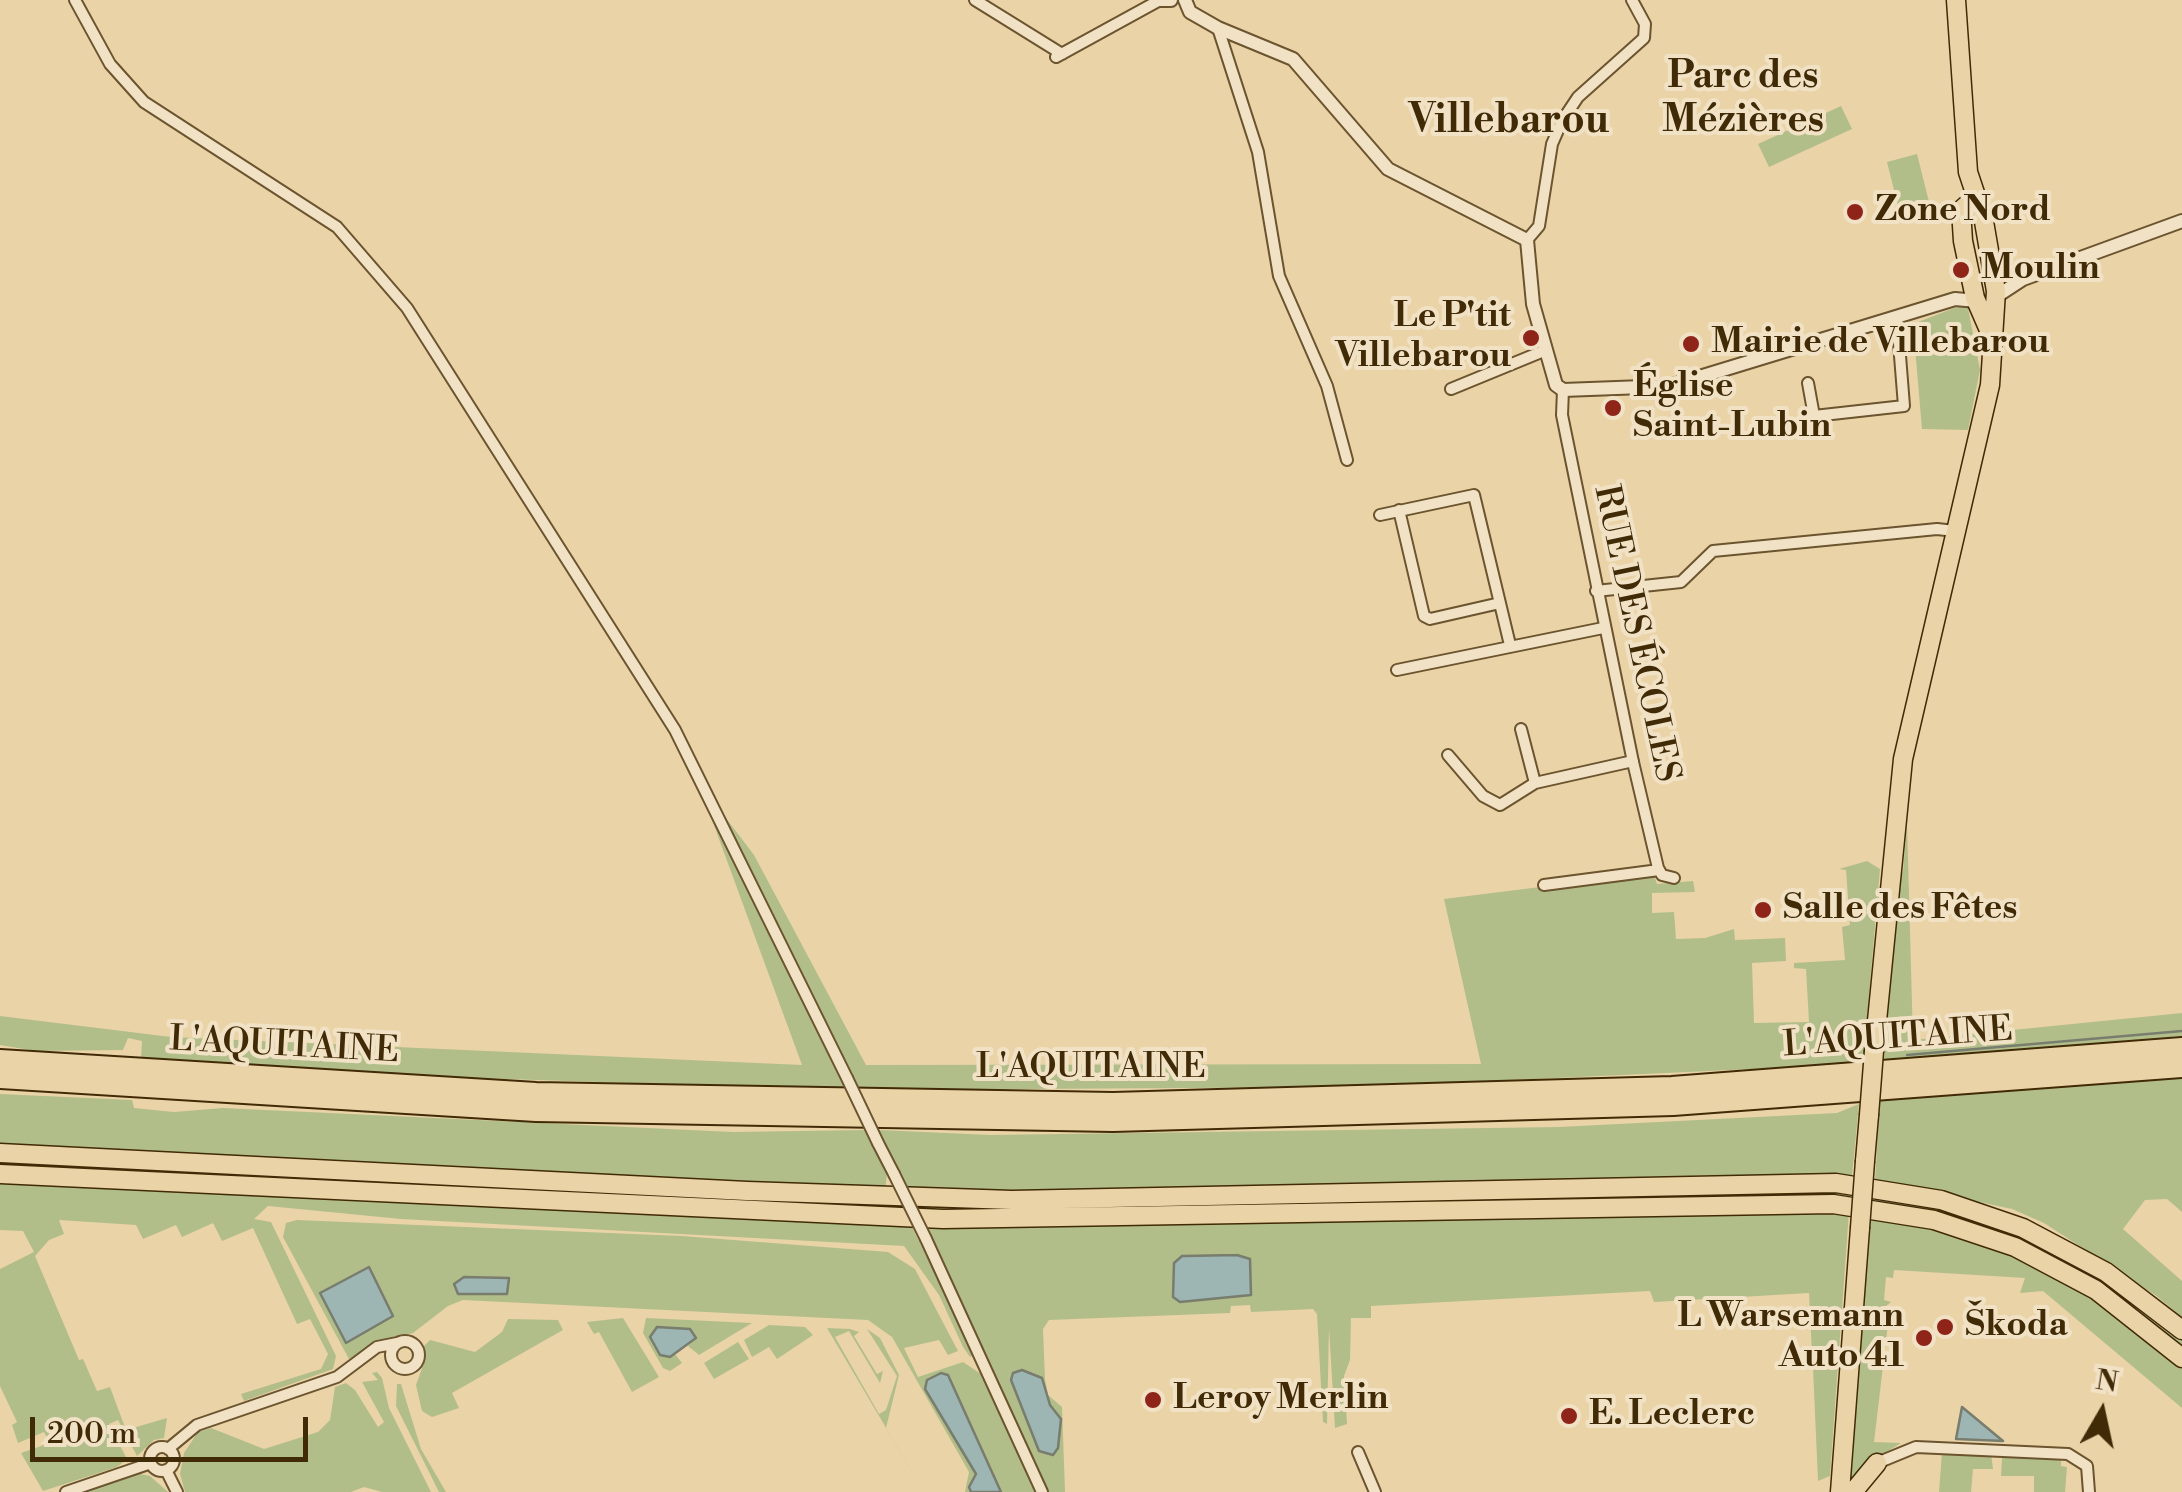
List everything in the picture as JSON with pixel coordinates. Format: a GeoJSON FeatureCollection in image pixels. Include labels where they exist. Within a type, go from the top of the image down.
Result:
{"type":"FeatureCollection","features":[{"type":"Feature","properties":{"kind":"highway","name":"L'AQUITAINE"},"geometry":{"type":"LineString","coordinates":[[0,1060],[554,1094],[1131,1102],[1672,1087],[2182,1048]]}},
{"type":"Feature","properties":{"kind":"highway","name":"L'AQUITAINE"},"geometry":{"type":"LineString","coordinates":[[0,1078],[536,1111],[1113,1121],[1655,1106],[1976,1086],[2182,1067]]}},
{"type":"Feature","properties":{"kind":"main road"},"geometry":{"type":"LineString","coordinates":[[1840,1492],[1874,1051],[1901,772],[1985,413],[1992,336],[1986,295],[1961,223],[1971,206],[1956,0]]}},
{"type":"Feature","properties":{"kind":"main road"},"geometry":{"type":"LineString","coordinates":[[0,1153],[747,1191],[1012,1200],[1742,1181],[1849,1184],[1941,1200],[2023,1228],[2106,1272],[2182,1330]]}},
{"type":"Feature","properties":{"kind":"main road"},"geometry":{"type":"LineString","coordinates":[[0,1174],[943,1219],[1834,1204],[1934,1220],[2015,1247],[2096,1290],[2182,1358]]}},
{"type":"Feature","properties":{"kind":"main road"},"geometry":{"type":"LineString","coordinates":[[1854,1492],[1877,1463]]}},
{"type":"Feature","properties":{"kind":"street"},"geometry":{"type":"LineString","coordinates":[[75,0],[110,64],[144,102],[337,227],[407,308],[675,730],[926,1239],[1042,1492]]}},
{"type":"Feature","properties":{"kind":"street"},"geometry":{"type":"LineString","coordinates":[[976,0],[1059,56],[1158,0],[1171,0]]}},
{"type":"Feature","properties":{"kind":"street"},"geometry":{"type":"LineString","coordinates":[[1185,0],[1190,12],[1218,28],[1293,60],[1388,169],[1527,240]]}},
{"type":"Feature","properties":{"kind":"street"},"geometry":{"type":"LineString","coordinates":[[1632,0],[1645,24],[1644,38],[1578,97],[1562,121],[1552,144],[1540,221],[1527,240],[1528,278],[1556,385],[1563,390],[1670,386],[1954,299],[1986,295],[2182,221]]}},
{"type":"Feature","properties":{"kind":"street"},"geometry":{"type":"LineString","coordinates":[[1218,28],[1258,152],[1279,276],[1327,386],[1347,460]]}},
{"type":"Feature","properties":{"kind":"street"},"geometry":{"type":"LineString","coordinates":[[1808,383],[1814,416],[1904,406],[1898,318]]}},
{"type":"Feature","properties":{"kind":"street"},"geometry":{"type":"LineString","coordinates":[[1451,389],[1546,350]]}},
{"type":"Feature","properties":{"kind":"street","name":"RUE DES ÉCOLES"},"geometry":{"type":"LineString","coordinates":[[1563,390],[1562,415],[1603,628],[1659,870]]}},
{"type":"Feature","properties":{"kind":"street"},"geometry":{"type":"LineString","coordinates":[[1380,515],[1474,495],[1510,644]]}},
{"type":"Feature","properties":{"kind":"street"},"geometry":{"type":"LineString","coordinates":[[1400,510],[1424,616],[1430,619],[1500,603]]}},
{"type":"Feature","properties":{"kind":"street"},"geometry":{"type":"LineString","coordinates":[[1596,591],[1680,582],[1713,551],[1937,528],[1955,531]]}},
{"type":"Feature","properties":{"kind":"street"},"geometry":{"type":"LineString","coordinates":[[1397,670],[1603,628]]}},
{"type":"Feature","properties":{"kind":"street"},"geometry":{"type":"LineString","coordinates":[[1521,729],[1534,783]]}},
{"type":"Feature","properties":{"kind":"street"},"geometry":{"type":"LineString","coordinates":[[1448,755],[1494,804],[1512,801],[1534,783],[1633,761]]}},
{"type":"Feature","properties":{"kind":"street"},"geometry":{"type":"LineString","coordinates":[[1544,885],[1659,870],[1665,877],[1674,878]]}},
{"type":"Feature","properties":{"kind":"street"},"geometry":{"type":"LineString","coordinates":[[66,1492],[150,1462],[155,1450],[168,1449],[197,1425],[337,1377],[384,1344],[394,1349]]}},
{"type":"Feature","properties":{"kind":"street"},"geometry":{"type":"LineString","coordinates":[[1877,1463],[1916,1446],[2074,1456],[2089,1470],[2089,1492]]}},
{"type":"Feature","properties":{"kind":"street"},"geometry":{"type":"LineString","coordinates":[[166,1470],[174,1458],[168,1449]]}},
{"type":"Feature","properties":{"kind":"street"},"geometry":{"type":"LineString","coordinates":[[1358,1452],[1376,1492]]}},
{"type":"Feature","properties":{"kind":"street"},"geometry":{"type":"LineString","coordinates":[[150,1462],[158,1470],[166,1470]]}},
{"type":"Feature","properties":{"kind":"street"},"geometry":{"type":"LineString","coordinates":[[166,1470],[176,1492]]}},
{"type":"Feature","properties":{"kind":"green space"},"geometry":{"type":"Polygon","coordinates":[[[1841,106],[1852,129],[1769,167],[1758,144],[1841,106]]]}},
{"type":"Feature","properties":{"kind":"green space"},"geometry":{"type":"Polygon","coordinates":[[[1917,154],[1931,210],[1901,218],[1887,162],[1917,154]]]}},
{"type":"Feature","properties":{"kind":"green space"},"geometry":{"type":"Polygon","coordinates":[[[1967,303],[1980,370],[1968,430],[1922,429],[1913,324],[1967,303]]]}},
{"type":"Feature","properties":{"kind":"green space"},"geometry":{"type":"Polygon","coordinates":[[[716,805],[754,855],[866,1065],[1481,1064],[1444,899],[1653,873],[1657,884],[1693,881],[1695,892],[1652,893],[1652,913],[1674,912],[1676,939],[1705,938],[1734,929],[1735,940],[1785,938],[1786,961],[1752,963],[1754,1023],[1809,1022],[1806,969],[1794,968],[1794,963],[1845,960],[1842,927],[1850,925],[1846,870],[1839,869],[1867,861],[1880,869],[1863,1064],[1359,1087],[859,1090],[716,805]]]}},
{"type":"Feature","properties":{"kind":"green space"},"geometry":{"type":"Polygon","coordinates":[[[708,809],[846,1090],[444,1077],[141,1059],[142,1041],[128,1038],[123,1050],[36,1051],[0,1045],[0,1016],[171,1037],[802,1065],[708,809]]]}},
{"type":"Feature","properties":{"kind":"green space"},"geometry":{"type":"Polygon","coordinates":[[[1907,823],[1913,1040],[2182,1013],[2182,1036],[1884,1062],[1897,876],[1903,872],[1907,823]]]}},
{"type":"Feature","properties":{"kind":"green space"},"geometry":{"type":"Polygon","coordinates":[[[2182,1078],[2182,1212],[2167,1199],[2145,1200],[2123,1229],[2182,1281],[2182,1317],[2044,1223],[2012,1209],[1875,1180],[1880,1101],[2182,1078]]]}},
{"type":"Feature","properties":{"kind":"green space"},"geometry":{"type":"Polygon","coordinates":[[[0,1094],[132,1100],[134,1108],[174,1112],[223,1108],[733,1132],[865,1130],[887,1174],[885,1191],[0,1144],[0,1094]]]}},
{"type":"Feature","properties":{"kind":"green space"},"geometry":{"type":"Polygon","coordinates":[[[1859,1104],[1852,1176],[1721,1175],[1198,1191],[910,1192],[879,1130],[990,1135],[1559,1127],[1837,1113],[1859,1104]]]}},
{"type":"Feature","properties":{"kind":"green space"},"geometry":{"type":"Polygon","coordinates":[[[0,1159],[901,1204],[906,1214],[0,1169],[0,1159]]]}},
{"type":"Feature","properties":{"kind":"green space"},"geometry":{"type":"Polygon","coordinates":[[[0,1182],[912,1227],[975,1354],[970,1357],[963,1347],[939,1295],[904,1246],[401,1219],[268,1206],[254,1219],[271,1222],[336,1356],[333,1369],[244,1401],[241,1394],[321,1369],[328,1354],[310,1319],[297,1324],[253,1228],[222,1241],[213,1223],[182,1237],[176,1225],[143,1239],[136,1225],[59,1220],[64,1234],[49,1240],[35,1256],[79,1360],[83,1359],[97,1391],[110,1387],[126,1430],[167,1418],[164,1438],[154,1440],[137,1456],[118,1420],[109,1424],[127,1459],[117,1467],[43,1491],[21,1453],[50,1443],[44,1432],[18,1443],[12,1425],[17,1422],[0,1386],[0,1269],[34,1252],[23,1231],[0,1230],[0,1182]]]}},
{"type":"Feature","properties":{"kind":"green space"},"geometry":{"type":"Polygon","coordinates":[[[1851,1190],[1850,1199],[1719,1197],[1263,1211],[921,1214],[915,1204],[1851,1190]]]}},
{"type":"Feature","properties":{"kind":"green space"},"geometry":{"type":"Polygon","coordinates":[[[1874,1193],[1913,1199],[2016,1230],[2106,1278],[2182,1337],[2182,1350],[2099,1285],[2061,1261],[2014,1240],[1874,1202],[1874,1193]]]}},
{"type":"Feature","properties":{"kind":"green space"},"geometry":{"type":"Polygon","coordinates":[[[1751,1209],[1849,1212],[1830,1476],[1818,1481],[1813,1368],[1805,1368],[1804,1355],[1812,1354],[1809,1293],[1654,1302],[1650,1291],[1371,1306],[1371,1318],[1351,1318],[1350,1360],[1344,1376],[1347,1424],[1335,1428],[1329,1328],[1327,1424],[1323,1422],[1317,1314],[1313,1309],[1251,1312],[1250,1305],[1231,1306],[1230,1313],[1049,1320],[1043,1329],[1045,1379],[1048,1395],[1062,1407],[1065,1492],[1044,1492],[926,1227],[1619,1211],[1667,1217],[1751,1209]]]}},
{"type":"Feature","properties":{"kind":"green space"},"geometry":{"type":"Polygon","coordinates":[[[1872,1215],[1908,1219],[2024,1258],[2077,1288],[2140,1330],[2182,1369],[2182,1408],[2043,1291],[2020,1293],[2025,1278],[1894,1270],[1893,1278],[1886,1277],[1884,1300],[1891,1302],[1881,1310],[1879,1322],[1888,1324],[1874,1442],[1901,1443],[1875,1459],[1850,1492],[1864,1265],[1872,1215]]]}},
{"type":"Feature","properties":{"kind":"green space"},"geometry":{"type":"Polygon","coordinates":[[[297,1220],[682,1236],[888,1252],[915,1269],[958,1351],[948,1355],[939,1340],[904,1348],[918,1377],[963,1362],[981,1374],[1037,1492],[965,1492],[969,1472],[892,1337],[868,1320],[463,1300],[448,1306],[413,1333],[377,1343],[349,1359],[283,1237],[286,1223],[297,1220]]]}},
{"type":"Feature","properties":{"kind":"green space"},"geometry":{"type":"Polygon","coordinates":[[[623,1318],[659,1377],[632,1392],[599,1332],[594,1334],[587,1322],[623,1318]]]}},
{"type":"Feature","properties":{"kind":"green space"},"geometry":{"type":"Polygon","coordinates":[[[646,1318],[752,1323],[699,1355],[688,1346],[696,1338],[670,1357],[675,1354],[682,1363],[670,1371],[663,1368],[643,1333],[646,1318]]]}},
{"type":"Feature","properties":{"kind":"green space"},"geometry":{"type":"Polygon","coordinates":[[[508,1319],[558,1320],[563,1330],[452,1393],[459,1408],[432,1417],[422,1411],[416,1385],[425,1360],[424,1346],[430,1340],[475,1352],[502,1332],[508,1319]]]}},
{"type":"Feature","properties":{"kind":"green space"},"geometry":{"type":"Polygon","coordinates":[[[769,1325],[805,1327],[813,1335],[777,1359],[769,1347],[752,1357],[744,1340],[769,1325]]]}},
{"type":"Feature","properties":{"kind":"green space"},"geometry":{"type":"Polygon","coordinates":[[[827,1328],[859,1332],[854,1336],[877,1374],[883,1371],[880,1383],[849,1331],[835,1337],[879,1414],[886,1410],[897,1376],[867,1329],[880,1338],[899,1375],[886,1428],[827,1328]]]}},
{"type":"Feature","properties":{"kind":"green space"},"geometry":{"type":"Polygon","coordinates":[[[738,1342],[749,1359],[714,1379],[704,1363],[738,1342]]]}},
{"type":"Feature","properties":{"kind":"green space"},"geometry":{"type":"Polygon","coordinates":[[[377,1372],[389,1408],[431,1492],[382,1492],[364,1487],[351,1492],[185,1492],[180,1474],[184,1453],[198,1432],[211,1428],[264,1449],[318,1432],[330,1420],[335,1387],[346,1383],[355,1390],[378,1427],[384,1422],[362,1382],[378,1380],[372,1373],[377,1372]]]}},
{"type":"Feature","properties":{"kind":"green space"},"geometry":{"type":"Polygon","coordinates":[[[397,1384],[401,1384],[421,1449],[446,1492],[439,1492],[396,1406],[397,1384]]]}},
{"type":"Feature","properties":{"kind":"green space"},"geometry":{"type":"Polygon","coordinates":[[[1942,1452],[1991,1454],[1993,1469],[1973,1469],[1971,1492],[1939,1492],[1942,1452]]]}},
{"type":"Feature","properties":{"kind":"green space"},"geometry":{"type":"Polygon","coordinates":[[[2002,1458],[2061,1458],[2061,1466],[2067,1467],[2065,1492],[2034,1492],[2034,1476],[2001,1476],[2002,1458]]]}},
{"type":"Feature","properties":{"kind":"green space"},"geometry":{"type":"Polygon","coordinates":[[[135,1473],[150,1476],[168,1492],[78,1492],[135,1473]]]}},
{"type":"Feature","properties":{"kind":"water"},"geometry":{"type":"Polygon","coordinates":[[[1237,1255],[1250,1259],[1251,1295],[1180,1302],[1173,1297],[1174,1263],[1182,1256],[1237,1255]]]}},
{"type":"Feature","properties":{"kind":"water"},"geometry":{"type":"Polygon","coordinates":[[[369,1267],[393,1316],[346,1343],[320,1293],[369,1267]]]}},
{"type":"Feature","properties":{"kind":"water"},"geometry":{"type":"Polygon","coordinates":[[[464,1277],[509,1278],[507,1294],[458,1294],[454,1284],[464,1277]]]}},
{"type":"Feature","properties":{"kind":"water"},"geometry":{"type":"Polygon","coordinates":[[[657,1327],[690,1329],[696,1338],[670,1357],[660,1355],[650,1337],[657,1327]]]}},
{"type":"Feature","properties":{"kind":"water"},"geometry":{"type":"Polygon","coordinates":[[[1022,1370],[1042,1378],[1050,1405],[1061,1419],[1058,1448],[1053,1455],[1039,1451],[1011,1380],[1013,1373],[1022,1370]]]}},
{"type":"Feature","properties":{"kind":"water"},"geometry":{"type":"Polygon","coordinates":[[[941,1373],[948,1375],[1001,1492],[971,1492],[969,1487],[976,1474],[925,1389],[927,1380],[941,1373]]]}},
{"type":"Feature","properties":{"kind":"water"},"geometry":{"type":"Polygon","coordinates":[[[1962,1407],[2003,1441],[1956,1439],[1962,1407]]]}},
{"type":"Feature","properties":{"kind":"waterway"},"geometry":{"type":"LineString","coordinates":[[1907,1055],[2182,1031]]}},
{"type":"Feature","properties":{"kind":"place","name":"Zone Nord"},"geometry":{"type":"Point","coordinates":[1855,212]}},
{"type":"Feature","properties":{"kind":"place","name":"Moulin"},"geometry":{"type":"Point","coordinates":[1961,270]}},
{"type":"Feature","properties":{"kind":"place","name":"Le P'tit Villebarou"},"geometry":{"type":"Point","coordinates":[1531,338]}},
{"type":"Feature","properties":{"kind":"place","name":"Mairie de Villebarou"},"geometry":{"type":"Point","coordinates":[1691,344]}},
{"type":"Feature","properties":{"kind":"place","name":"Église Saint-Lubin"},"geometry":{"type":"Point","coordinates":[1613,408]}},
{"type":"Feature","properties":{"kind":"place","name":"Salle des Fêtes"},"geometry":{"type":"Point","coordinates":[1763,910]}},
{"type":"Feature","properties":{"kind":"place","name":"Škoda"},"geometry":{"type":"Point","coordinates":[1945,1327]}},
{"type":"Feature","properties":{"kind":"place","name":"L Warsemann Auto 41"},"geometry":{"type":"Point","coordinates":[1924,1338]}},
{"type":"Feature","properties":{"kind":"place","name":"Leroy Merlin"},"geometry":{"type":"Point","coordinates":[1153,1400]}},
{"type":"Feature","properties":{"kind":"place","name":"E. Leclerc"},"geometry":{"type":"Point","coordinates":[1569,1416]}},
{"type":"Feature","properties":{"kind":"district","name":"Parc des Mézières"},"geometry":{"type":"Point","coordinates":[1743,100]}},
{"type":"Feature","properties":{"kind":"district","name":"Villebarou"},"geometry":{"type":"Point","coordinates":[1509,122]}}]}
